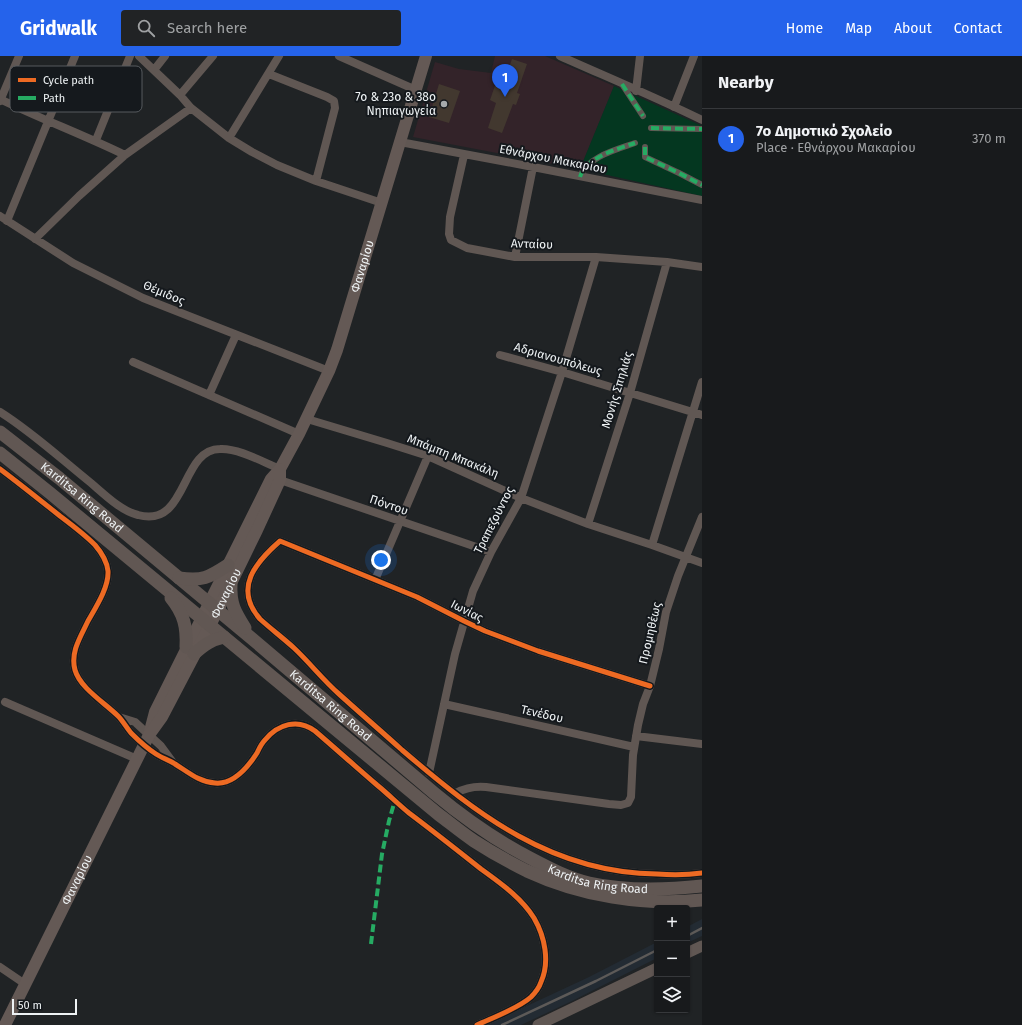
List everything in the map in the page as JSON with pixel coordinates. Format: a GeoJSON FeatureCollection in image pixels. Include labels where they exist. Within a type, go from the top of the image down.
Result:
{"type":"FeatureCollection","features":[{"type":"Feature","properties":{"kind":"main road","name":"Φαναρίου"},"geometry":{"type":"LineString","coordinates":[[214,606],[231,584],[338,350],[426,56]]}},
{"type":"Feature","properties":{"kind":"main road","name":"Karditsa Ring Road"},"geometry":{"type":"LineString","coordinates":[[0,432],[59,478],[214,606],[417,780],[491,836],[526,856],[564,874],[599,885],[648,888],[702,886]]}},
{"type":"Feature","properties":{"kind":"main road","name":"Karditsa Ring Road"},"geometry":{"type":"LineString","coordinates":[[0,453],[50,492],[438,814],[473,840],[510,862],[552,881],[574,888],[601,895],[645,901],[702,900]]}},
{"type":"Feature","properties":{"kind":"main road","name":"Φαναρίου"},"geometry":{"type":"LineString","coordinates":[[5,1025],[147,740],[158,714],[214,606],[228,565],[271,479],[280,475]]}},
{"type":"Feature","properties":{"kind":"main road"},"geometry":{"type":"LineString","coordinates":[[179,578],[194,580],[204,578],[228,565]]}},
{"type":"Feature","properties":{"kind":"main road"},"geometry":{"type":"LineString","coordinates":[[161,584],[182,615],[185,622],[190,651],[215,639],[224,637]]}},
{"type":"Feature","properties":{"kind":"main road"},"geometry":{"type":"LineString","coordinates":[[231,584],[234,610],[250,637]]}},
{"type":"Feature","properties":{"kind":"street"},"geometry":{"type":"LineString","coordinates":[[15,66],[19,56]]}},
{"type":"Feature","properties":{"kind":"street"},"geometry":{"type":"LineString","coordinates":[[71,66],[75,56]]}},
{"type":"Feature","properties":{"kind":"street"},"geometry":{"type":"LineString","coordinates":[[126,66],[130,56]]}},
{"type":"Feature","properties":{"kind":"street"},"geometry":{"type":"LineString","coordinates":[[139,56],[180,95],[191,108],[229,138],[252,152],[277,165],[331,187],[382,203]]}},
{"type":"Feature","properties":{"kind":"street"},"geometry":{"type":"LineString","coordinates":[[154,70],[165,56]]}},
{"type":"Feature","properties":{"kind":"street"},"geometry":{"type":"LineString","coordinates":[[180,95],[213,56]]}},
{"type":"Feature","properties":{"kind":"street"},"geometry":{"type":"LineString","coordinates":[[229,138],[279,56]]}},
{"type":"Feature","properties":{"kind":"street"},"geometry":{"type":"LineString","coordinates":[[339,56],[356,60],[416,90]]}},
{"type":"Feature","properties":{"kind":"street"},"geometry":{"type":"LineString","coordinates":[[560,56],[674,106],[702,120]]}},
{"type":"Feature","properties":{"kind":"street"},"geometry":{"type":"LineString","coordinates":[[674,106],[694,56]]}},
{"type":"Feature","properties":{"kind":"street"},"geometry":{"type":"LineString","coordinates":[[636,90],[639,57]]}},
{"type":"Feature","properties":{"kind":"street"},"geometry":{"type":"LineString","coordinates":[[269,74],[334,101],[335,108],[316,181]]}},
{"type":"Feature","properties":{"kind":"street"},"geometry":{"type":"LineString","coordinates":[[10,76],[0,99],[10,103]]}},
{"type":"Feature","properties":{"kind":"street"},"geometry":{"type":"LineString","coordinates":[[622,84],[643,116]]}},
{"type":"Feature","properties":{"kind":"street"},"geometry":{"type":"LineString","coordinates":[[35,239],[79,196],[125,155],[191,108]]}},
{"type":"Feature","properties":{"kind":"street"},"geometry":{"type":"LineString","coordinates":[[29,112],[96,140],[125,155]]}},
{"type":"Feature","properties":{"kind":"street"},"geometry":{"type":"LineString","coordinates":[[3,219],[53,112]]}},
{"type":"Feature","properties":{"kind":"street"},"geometry":{"type":"LineString","coordinates":[[96,140],[107,112]]}},
{"type":"Feature","properties":{"kind":"street"},"geometry":{"type":"LineString","coordinates":[[651,128],[702,129]]}},
{"type":"Feature","properties":{"kind":"street","name":"Εθνάρχου Μακαρίου"},"geometry":{"type":"LineString","coordinates":[[400,142],[702,200]]}},
{"type":"Feature","properties":{"kind":"street"},"geometry":{"type":"LineString","coordinates":[[580,176],[586,166],[600,157],[635,143]]}},
{"type":"Feature","properties":{"kind":"street"},"geometry":{"type":"LineString","coordinates":[[645,147],[645,157],[702,186]]}},
{"type":"Feature","properties":{"kind":"street","name":"Ανταίου"},"geometry":{"type":"LineString","coordinates":[[464,154],[450,217],[449,234],[451,240],[467,248],[515,257],[596,257],[667,262],[702,267]]}},
{"type":"Feature","properties":{"kind":"street"},"geometry":{"type":"LineString","coordinates":[[515,257],[533,167]]}},
{"type":"Feature","properties":{"kind":"street","name":"Θέμιδος"},"geometry":{"type":"LineString","coordinates":[[3,219],[73,262],[143,298],[328,371]]}},
{"type":"Feature","properties":{"kind":"street","name":"Τραπεζούντος"},"geometry":{"type":"LineString","coordinates":[[429,773],[455,654],[464,621],[478,579],[521,498],[562,372],[596,257]]}},
{"type":"Feature","properties":{"kind":"street","name":"Μονής Σπηλιάς"},"geometry":{"type":"LineString","coordinates":[[588,524],[630,393],[667,262]]}},
{"type":"Feature","properties":{"kind":"street"},"geometry":{"type":"LineString","coordinates":[[209,395],[236,335]]}},
{"type":"Feature","properties":{"kind":"street","name":"Αδριανουπόλεως"},"geometry":{"type":"LineString","coordinates":[[500,355],[562,372],[702,415]]}},
{"type":"Feature","properties":{"kind":"street"},"geometry":{"type":"LineString","coordinates":[[133,362],[299,434]]}},
{"type":"Feature","properties":{"kind":"street"},"geometry":{"type":"LineString","coordinates":[[652,545],[702,382]]}},
{"type":"Feature","properties":{"kind":"street","name":"Πόντου"},"geometry":{"type":"LineString","coordinates":[[0,412],[29,433],[116,503],[138,515],[148,517],[159,515],[169,508],[177,498],[197,462],[204,455],[214,449],[232,450],[280,475],[400,521],[491,552]]}},
{"type":"Feature","properties":{"kind":"street","name":"Μπάμπη Μπακάλη"},"geometry":{"type":"LineString","coordinates":[[306,419],[428,456],[521,498],[588,524],[702,563]]}},
{"type":"Feature","properties":{"kind":"street"},"geometry":{"type":"LineString","coordinates":[[375,580],[428,456]]}},
{"type":"Feature","properties":{"kind":"street"},"geometry":{"type":"LineString","coordinates":[[0,469],[88,538],[105,560],[108,570],[107,580],[102,594],[76,645],[74,666],[81,681],[98,698],[119,716],[135,722],[147,740],[161,746],[174,764],[204,782],[224,782],[234,778],[242,772],[257,753],[263,741],[282,726],[289,724],[306,726],[315,731],[408,811],[506,888],[526,906],[540,929],[544,941],[546,954],[544,975],[537,990],[528,1000],[477,1025]]}},
{"type":"Feature","properties":{"kind":"street","name":"Προμηθέως"},"geometry":{"type":"LineString","coordinates":[[456,794],[467,788],[481,787],[609,804],[627,804],[631,797],[636,736],[643,704],[650,686],[659,649],[666,612],[702,518]]}},
{"type":"Feature","properties":{"kind":"street","name":"Ιωνίας"},"geometry":{"type":"LineString","coordinates":[[429,773],[338,693],[295,649],[257,615],[250,604],[247,590],[248,584],[259,561],[280,541],[417,597],[486,631],[523,645],[650,686]]}},
{"type":"Feature","properties":{"kind":"street"},"geometry":{"type":"LineString","coordinates":[[5,702],[137,759]]}},
{"type":"Feature","properties":{"kind":"street","name":"Τενέδου"},"geometry":{"type":"LineString","coordinates":[[444,704],[634,747]]}},
{"type":"Feature","properties":{"kind":"street"},"geometry":{"type":"LineString","coordinates":[[636,736],[702,744]]}},
{"type":"Feature","properties":{"kind":"street"},"geometry":{"type":"LineString","coordinates":[[429,773],[483,814],[513,833],[549,851],[581,863],[638,874],[674,875],[702,873]]}},
{"type":"Feature","properties":{"kind":"street"},"geometry":{"type":"LineString","coordinates":[[690,952],[702,946]]}},
{"type":"Feature","properties":{"kind":"street"},"geometry":{"type":"LineString","coordinates":[[0,967],[25,984]]}},
{"type":"Feature","properties":{"kind":"street"},"geometry":{"type":"LineString","coordinates":[[542,1024],[654,969]]}},
{"type":"Feature","properties":{"kind":"shaded area"},"geometry":{"type":"Polygon","coordinates":[[[495,56],[545,56],[614,86],[580,169],[413,137],[435,62],[459,69],[491,73],[495,56]]]}},
{"type":"Feature","properties":{"kind":"shaded area"},"geometry":{"type":"Polygon","coordinates":[[[702,919],[702,936],[690,942],[690,941],[690,925],[702,919]]]}},
{"type":"Feature","properties":{"kind":"shaded area"},"geometry":{"type":"Polygon","coordinates":[[[654,944],[654,960],[572,1001],[521,1025],[486,1025],[589,977],[654,944]]]}},
{"type":"Feature","properties":{"kind":"green space"},"geometry":{"type":"Polygon","coordinates":[[[614,86],[702,126],[702,196],[580,169],[614,86]]]}},
{"type":"Feature","properties":{"kind":"building"},"geometry":{"type":"Polygon","coordinates":[[[512,59],[527,64],[517,93],[520,94],[516,105],[513,104],[502,133],[488,128],[496,103],[490,100],[498,77],[505,79],[512,59]]]}},
{"type":"Feature","properties":{"kind":"building","name":"7ο & 23ο & 38ο Νηπιαγωγεία"},"geometry":{"type":"Polygon","coordinates":[[[439,84],[460,91],[449,123],[429,117],[439,84]]]}},
{"type":"Feature","properties":{"kind":"railway"},"geometry":{"type":"LineString","coordinates":[[690,934],[702,928]]}},
{"type":"Feature","properties":{"kind":"railway"},"geometry":{"type":"LineString","coordinates":[[502,1025],[596,981],[654,952]]}},
{"type":"Feature","properties":{"kind":"marked path"},"geometry":{"type":"LineString","coordinates":[[622,84],[643,116]]}},
{"type":"Feature","properties":{"kind":"marked path"},"geometry":{"type":"LineString","coordinates":[[651,128],[702,129]]}},
{"type":"Feature","properties":{"kind":"marked path"},"geometry":{"type":"LineString","coordinates":[[580,177],[583,170],[596,159],[612,151],[635,143]]}},
{"type":"Feature","properties":{"kind":"marked path"},"geometry":{"type":"LineString","coordinates":[[645,147],[645,157],[702,185]]}},
{"type":"Feature","properties":{"kind":"marked path"},"geometry":{"type":"LineString","coordinates":[[371,944],[382,854],[395,800]]}},
{"type":"Feature","properties":{"kind":"cycle path"},"geometry":{"type":"LineString","coordinates":[[0,469],[82,533],[95,545],[103,557],[108,571],[108,577],[101,597],[79,638],[74,657],[75,670],[78,677],[87,689],[118,716],[131,733],[146,747],[199,779],[209,782],[222,783],[240,774],[257,753],[261,745],[270,734],[276,730],[295,724],[309,727],[409,813],[503,885],[523,903],[538,925],[543,941],[546,958],[544,974],[541,982],[535,992],[526,1001],[513,1009],[477,1025]]}},
{"type":"Feature","properties":{"kind":"cycle path"},"geometry":{"type":"LineString","coordinates":[[650,686],[538,651],[485,631],[417,597],[280,541],[256,567],[248,586],[248,597],[252,608],[260,619],[294,648],[333,689],[402,750],[459,797],[488,818],[519,836],[550,851],[584,863],[619,871],[668,875],[702,873]]}},
{"type":"Feature","properties":{"kind":"place","name":"7ο Δημοτικό Σχολείο"},"geometry":{"type":"Point","coordinates":[505,97]}},
{"type":"Feature","properties":{"kind":"place","name":"7ο & 23ο & 38ο Νηπιαγωγεία"},"geometry":{"type":"Point","coordinates":[444,104]}}]}
